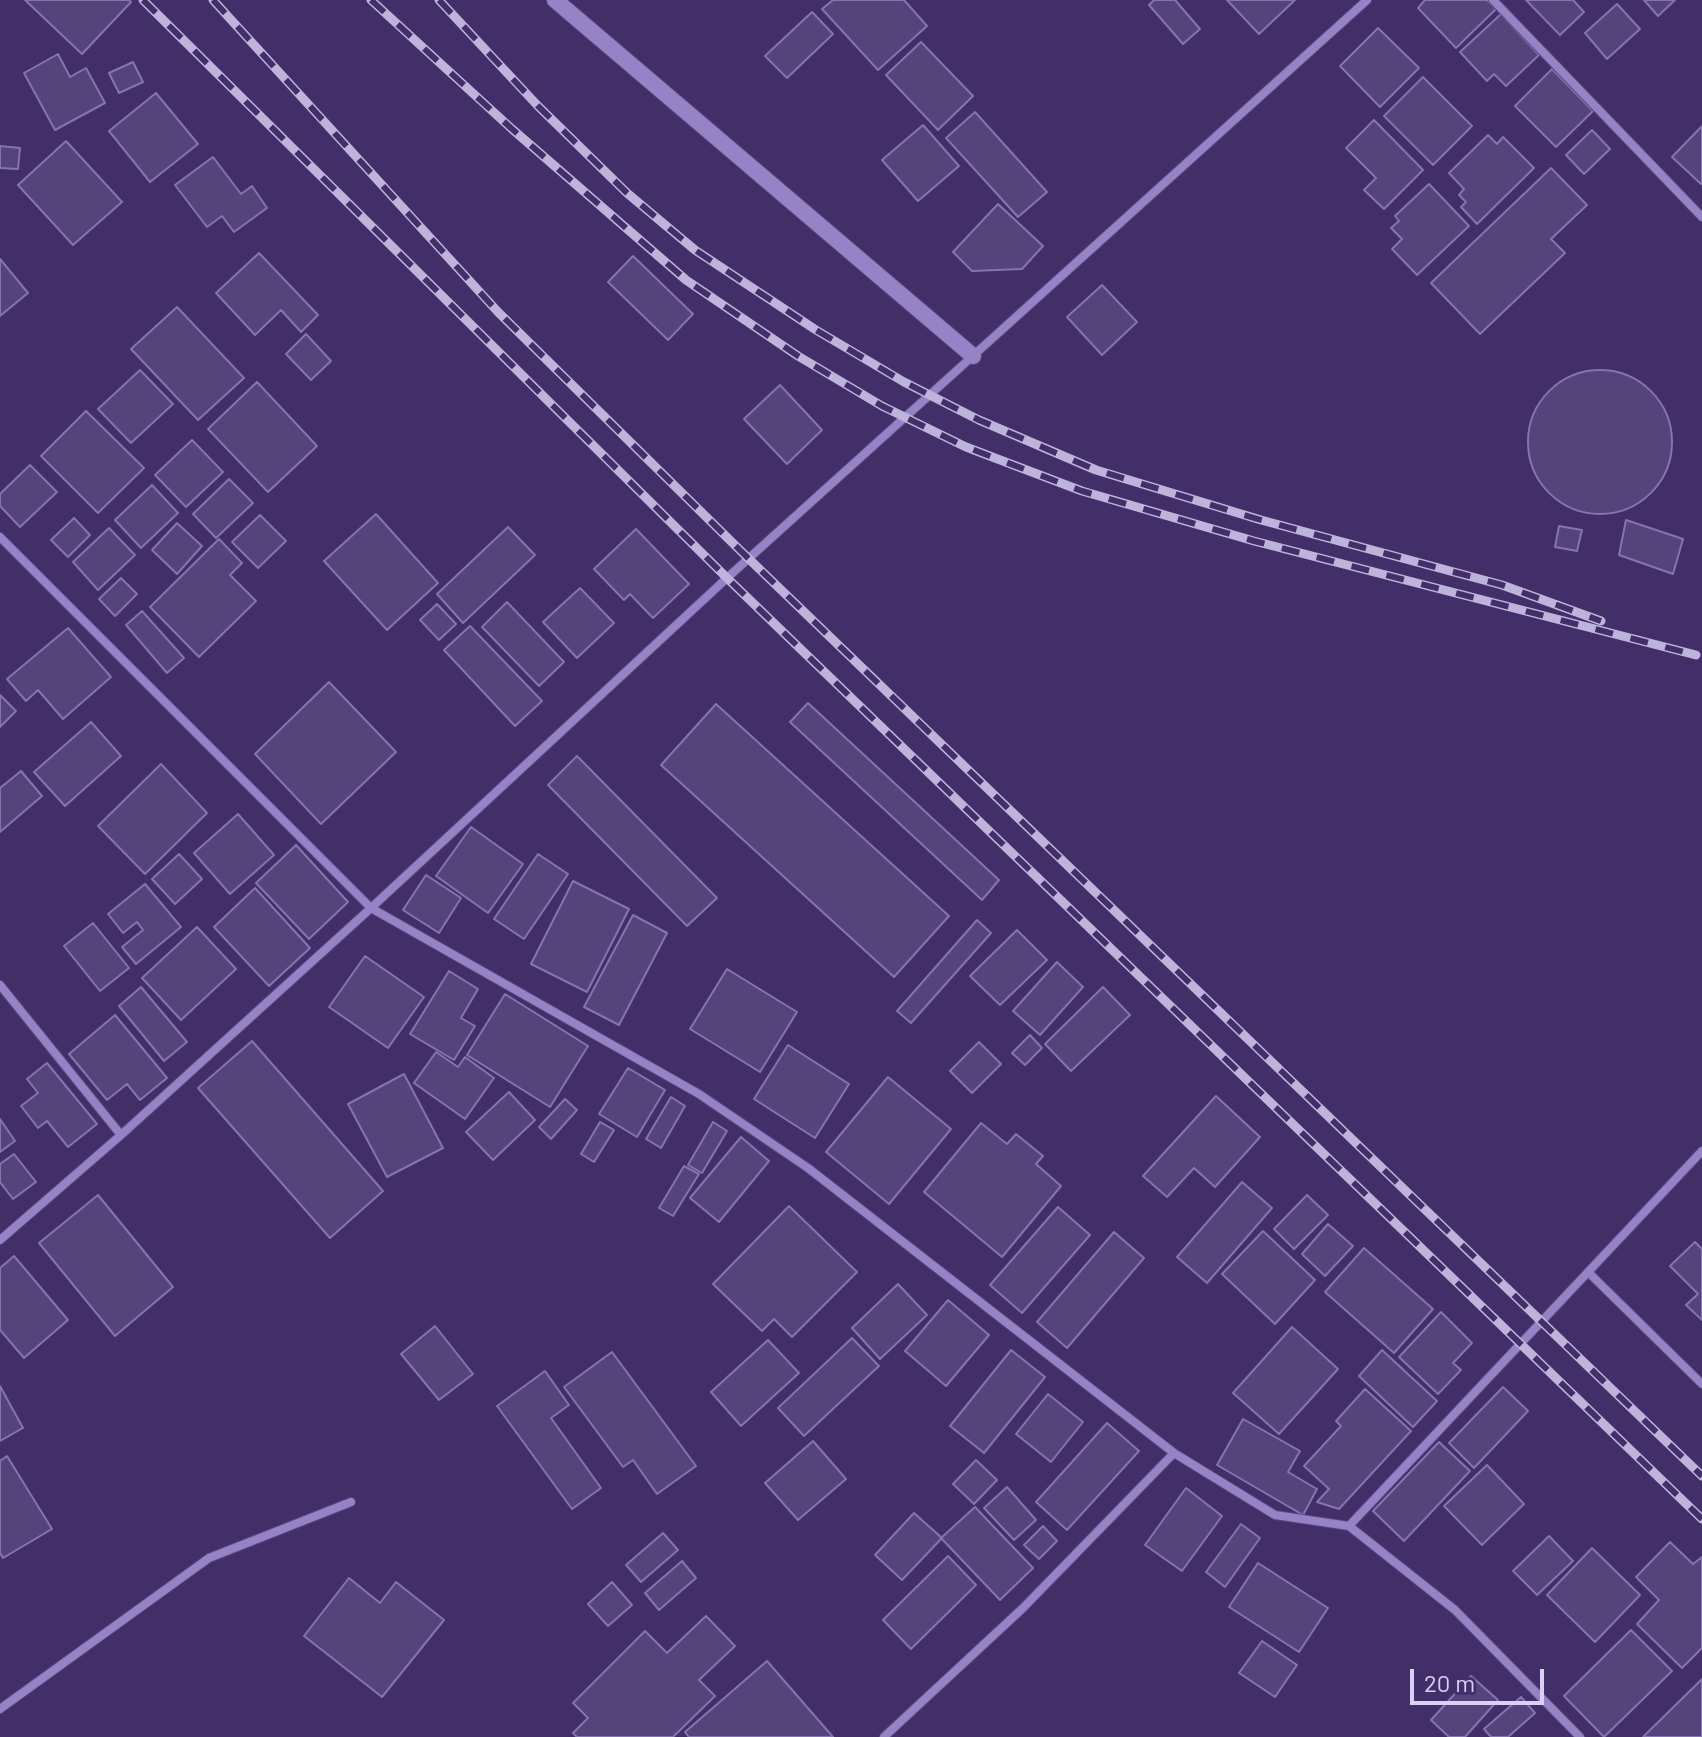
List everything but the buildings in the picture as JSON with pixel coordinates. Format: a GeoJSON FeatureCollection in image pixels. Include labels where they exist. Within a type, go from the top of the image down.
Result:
{"type":"FeatureCollection","features":[{"type":"Feature","properties":{"kind":"street"},"geometry":{"type":"LineString","coordinates":[[555,0],[973,356]]}},
{"type":"Feature","properties":{"kind":"street"},"geometry":{"type":"LineString","coordinates":[[0,1240],[121,1135],[371,908],[573,718],[1367,0]]}},
{"type":"Feature","properties":{"kind":"street"},"geometry":{"type":"LineString","coordinates":[[1493,0],[1702,217]]}},
{"type":"Feature","properties":{"kind":"street"},"geometry":{"type":"LineString","coordinates":[[0,537],[371,908],[699,1094],[808,1168],[1174,1453],[1275,1515],[1349,1526],[1455,1610],[1580,1737]]}},
{"type":"Feature","properties":{"kind":"street"},"geometry":{"type":"LineString","coordinates":[[0,985],[121,1135]]}},
{"type":"Feature","properties":{"kind":"street"},"geometry":{"type":"LineString","coordinates":[[1349,1526],[1702,1151]]}},
{"type":"Feature","properties":{"kind":"street"},"geometry":{"type":"LineString","coordinates":[[1588,1272],[1702,1384]]}},
{"type":"Feature","properties":{"kind":"street"},"geometry":{"type":"LineString","coordinates":[[884,1737],[1023,1608],[1174,1453]]}},
{"type":"Feature","properties":{"kind":"street"},"geometry":{"type":"LineString","coordinates":[[0,1709],[209,1558],[351,1502]]}},
{"type":"Feature","properties":{"kind":"railway"},"geometry":{"type":"LineString","coordinates":[[143,0],[727,578],[1702,1519]]}},
{"type":"Feature","properties":{"kind":"railway"},"geometry":{"type":"LineString","coordinates":[[213,0],[498,312],[749,559],[1702,1476]]}},
{"type":"Feature","properties":{"kind":"railway"},"geometry":{"type":"LineString","coordinates":[[371,0],[512,129],[686,280],[798,356],[882,406],[966,447],[1082,491],[1254,541],[1696,655]]}},
{"type":"Feature","properties":{"kind":"railway"},"geometry":{"type":"LineString","coordinates":[[439,0],[538,106],[627,193],[695,250],[816,330],[904,382],[979,420],[1096,470],[1261,520],[1502,585],[1601,621]]}}]}
